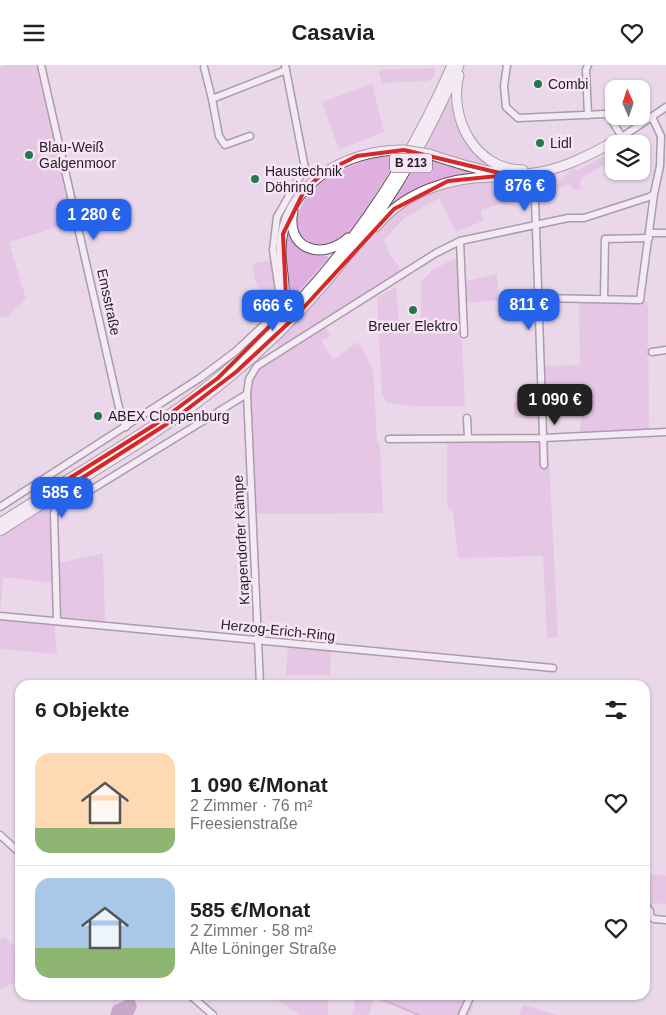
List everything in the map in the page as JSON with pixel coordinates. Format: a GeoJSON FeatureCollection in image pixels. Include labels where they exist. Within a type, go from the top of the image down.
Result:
{"type":"FeatureCollection","features":[{"type":"Feature","properties":{"kind":"highway","name":"B 213"},"geometry":{"type":"LineString","coordinates":[[0,531],[52,493],[159,422],[236,363],[272,330],[318,281],[366,220],[407,156],[452,65]]}},
{"type":"Feature","properties":{"kind":"highway","name":"B 213"},"geometry":{"type":"LineString","coordinates":[[460,65],[456,97],[458,113],[463,129],[472,144],[483,155],[506,168],[520,171],[543,169],[573,162]]}},
{"type":"Feature","properties":{"kind":"highway","name":"B 213"},"geometry":{"type":"LineString","coordinates":[[52,493],[173,420],[236,372],[295,317],[350,254],[380,213],[412,161],[442,105],[460,65]]}},
{"type":"Feature","properties":{"kind":"highway"},"geometry":{"type":"LineString","coordinates":[[573,162],[605,146]]}},
{"type":"Feature","properties":{"kind":"highway","name":"B 213"},"geometry":{"type":"LineString","coordinates":[[236,363],[237,358],[263,335],[282,311],[286,297],[282,254],[283,234],[286,221],[295,203],[313,181],[341,162],[372,152],[404,150],[429,154],[474,169],[508,175],[542,173],[573,162]]}},
{"type":"Feature","properties":{"kind":"highway"},"geometry":{"type":"LineString","coordinates":[[350,254],[356,251],[394,209],[423,191],[448,181],[508,175]]}},
{"type":"Feature","properties":{"kind":"highway"},"geometry":{"type":"LineString","coordinates":[[295,203],[292,227],[295,235],[301,243],[313,249],[324,251],[339,246],[360,223],[366,220]]}},
{"type":"Feature","properties":{"kind":"highway","name":"B 213"},"geometry":{"type":"LineString","coordinates":[[0,523],[43,500]]}},
{"type":"Feature","properties":{"kind":"street","name":"Emsstraße"},"geometry":{"type":"LineString","coordinates":[[41,65],[118,403],[126,427]]}},
{"type":"Feature","properties":{"kind":"street"},"geometry":{"type":"LineString","coordinates":[[507,65],[505,103],[513,116],[518,118],[609,116],[621,135]]}},
{"type":"Feature","properties":{"kind":"street"},"geometry":{"type":"LineString","coordinates":[[588,65],[586,70],[588,115]]}},
{"type":"Feature","properties":{"kind":"street"},"geometry":{"type":"LineString","coordinates":[[204,67],[219,136],[225,145],[250,136]]}},
{"type":"Feature","properties":{"kind":"street"},"geometry":{"type":"LineString","coordinates":[[0,507],[126,427],[224,359],[259,331],[273,315],[280,292],[273,250],[274,231],[283,203],[305,168],[285,67],[212,99]]}},
{"type":"Feature","properties":{"kind":"street"},"geometry":{"type":"LineString","coordinates":[[625,135],[666,107]]}},
{"type":"Feature","properties":{"kind":"street"},"geometry":{"type":"LineString","coordinates":[[539,298],[640,300],[654,194],[663,166],[661,136],[652,117]]}},
{"type":"Feature","properties":{"kind":"street","name":"Krapendorfer Kämpe"},"geometry":{"type":"LineString","coordinates":[[260,680],[247,394],[249,379],[257,366],[436,253],[460,241],[536,224],[597,214],[654,194]]}},
{"type":"Feature","properties":{"kind":"street"},"geometry":{"type":"LineString","coordinates":[[535,199],[544,465]]}},
{"type":"Feature","properties":{"kind":"street"},"geometry":{"type":"LineString","coordinates":[[604,299],[605,239],[666,233]]}},
{"type":"Feature","properties":{"kind":"street"},"geometry":{"type":"LineString","coordinates":[[460,241],[464,334]]}},
{"type":"Feature","properties":{"kind":"street"},"geometry":{"type":"LineString","coordinates":[[652,351],[666,350]]}},
{"type":"Feature","properties":{"kind":"street"},"geometry":{"type":"LineString","coordinates":[[56,509],[63,507],[247,394]]}},
{"type":"Feature","properties":{"kind":"street"},"geometry":{"type":"LineString","coordinates":[[467,418],[468,438]]}},
{"type":"Feature","properties":{"kind":"street"},"geometry":{"type":"LineString","coordinates":[[389,439],[543,437],[666,432]]}},
{"type":"Feature","properties":{"kind":"street"},"geometry":{"type":"LineString","coordinates":[[40,482],[56,509],[54,516],[57,621]]}},
{"type":"Feature","properties":{"kind":"street","name":"Herzog-Erich-Ring"},"geometry":{"type":"LineString","coordinates":[[0,616],[553,667]]}},
{"type":"Feature","properties":{"kind":"street"},"geometry":{"type":"LineString","coordinates":[[0,835],[15,848]]}},
{"type":"Feature","properties":{"kind":"street"},"geometry":{"type":"LineString","coordinates":[[650,917],[666,920]]}},
{"type":"Feature","properties":{"kind":"street"},"geometry":{"type":"LineString","coordinates":[[196,1000],[213,1015]]}},
{"type":"Feature","properties":{"kind":"street"},"geometry":{"type":"LineString","coordinates":[[462,1015],[469,1000]]}},
{"type":"Feature","properties":{"kind":"highlighted area"},"geometry":{"type":"Polygon","coordinates":[[[404,150],[508,175],[448,181],[394,209],[295,317],[236,372],[173,420],[49,499],[46,493],[159,422],[218,378],[276,320],[286,297],[283,234],[305,189],[325,172],[357,156],[404,150]]]}},
{"type":"Feature","properties":{"kind":"shaded area","name":"Blau-Weiß Galgenmoor"},"geometry":{"type":"Polygon","coordinates":[[[7,65],[36,65],[74,222],[9,242],[26,299],[6,318],[3,315],[0,318],[0,67],[7,65]]]}},
{"type":"Feature","properties":{"kind":"shaded area"},"geometry":{"type":"Polygon","coordinates":[[[435,68],[435,76],[428,81],[382,83],[378,70],[435,68]]]}},
{"type":"Feature","properties":{"kind":"shaded area"},"geometry":{"type":"Polygon","coordinates":[[[372,84],[384,132],[339,150],[322,102],[372,84]]]}},
{"type":"Feature","properties":{"kind":"shaded area"},"geometry":{"type":"Polygon","coordinates":[[[448,102],[453,104],[461,133],[466,141],[479,156],[497,167],[497,170],[459,160],[426,147],[448,102]]]}},
{"type":"Feature","properties":{"kind":"shaded area"},"geometry":{"type":"Polygon","coordinates":[[[383,156],[399,156],[363,214],[347,235],[340,241],[325,246],[317,245],[303,237],[297,224],[298,215],[303,203],[311,192],[321,183],[345,169],[383,156]]]}},
{"type":"Feature","properties":{"kind":"shaded area"},"geometry":{"type":"Polygon","coordinates":[[[603,156],[605,158],[604,165],[581,178],[580,186],[582,189],[574,189],[570,184],[558,188],[556,185],[572,169],[579,170],[603,156]]]}},
{"type":"Feature","properties":{"kind":"shaded area"},"geometry":{"type":"Polygon","coordinates":[[[421,159],[432,160],[474,174],[390,206],[421,159]]]}},
{"type":"Feature","properties":{"kind":"shaded area"},"geometry":{"type":"Polygon","coordinates":[[[474,179],[529,179],[530,194],[481,210],[483,221],[456,232],[439,198],[403,219],[384,240],[389,253],[402,271],[280,347],[276,343],[383,220],[423,193],[474,179]]]}},
{"type":"Feature","properties":{"kind":"shaded area"},"geometry":{"type":"Polygon","coordinates":[[[289,230],[293,240],[303,250],[312,254],[329,257],[290,302],[286,248],[289,230]]]}},
{"type":"Feature","properties":{"kind":"shaded area"},"geometry":{"type":"Polygon","coordinates":[[[458,257],[465,406],[387,403],[382,395],[377,297],[396,287],[400,332],[421,332],[421,283],[432,270],[458,257]]]}},
{"type":"Feature","properties":{"kind":"shaded area"},"geometry":{"type":"Polygon","coordinates":[[[271,260],[276,298],[261,303],[252,264],[271,260]]]}},
{"type":"Feature","properties":{"kind":"shaded area"},"geometry":{"type":"Polygon","coordinates":[[[497,274],[498,300],[464,303],[464,282],[497,274]]]}},
{"type":"Feature","properties":{"kind":"shaded area"},"geometry":{"type":"Polygon","coordinates":[[[579,301],[648,302],[649,430],[580,433],[581,417],[514,418],[514,402],[543,400],[542,366],[580,365],[579,301]]]}},
{"type":"Feature","properties":{"kind":"shaded area"},"geometry":{"type":"Polygon","coordinates":[[[325,327],[331,336],[321,341],[333,360],[358,342],[373,369],[377,440],[380,447],[383,513],[256,514],[250,394],[252,378],[257,370],[325,327]]]}},
{"type":"Feature","properties":{"kind":"shaded area"},"geometry":{"type":"Polygon","coordinates":[[[548,439],[558,637],[547,638],[543,556],[458,558],[453,512],[447,506],[447,440],[548,439]]]}},
{"type":"Feature","properties":{"kind":"shaded area"},"geometry":{"type":"Polygon","coordinates":[[[51,506],[54,583],[3,577],[0,613],[0,538],[51,506]]]}},
{"type":"Feature","properties":{"kind":"shaded area"},"geometry":{"type":"Polygon","coordinates":[[[103,553],[105,623],[64,619],[61,615],[59,563],[103,553]]]}},
{"type":"Feature","properties":{"kind":"shaded area"},"geometry":{"type":"Polygon","coordinates":[[[0,618],[54,623],[57,654],[0,649],[0,618]]]}},
{"type":"Feature","properties":{"kind":"shaded area"},"geometry":{"type":"Polygon","coordinates":[[[288,646],[331,650],[330,675],[286,675],[288,646]]]}},
{"type":"Feature","properties":{"kind":"shaded area"},"geometry":{"type":"Polygon","coordinates":[[[650,874],[666,876],[666,904],[654,903],[651,907],[650,874]]]}},
{"type":"Feature","properties":{"kind":"shaded area"},"geometry":{"type":"Polygon","coordinates":[[[4,937],[15,947],[15,982],[0,989],[0,939],[4,937]]]}},
{"type":"Feature","properties":{"kind":"shaded area"},"geometry":{"type":"Polygon","coordinates":[[[126,1000],[135,1000],[137,1007],[133,1015],[110,1015],[113,1006],[126,1000]]]}},
{"type":"Feature","properties":{"kind":"shaded area"},"geometry":{"type":"Polygon","coordinates":[[[277,1000],[328,1000],[328,1015],[300,1015],[277,1000]]]}},
{"type":"Feature","properties":{"kind":"shaded area"},"geometry":{"type":"Polygon","coordinates":[[[354,1000],[373,1000],[369,1015],[352,1015],[355,1004],[354,1000]]]}},
{"type":"Feature","properties":{"kind":"shaded area"},"geometry":{"type":"Polygon","coordinates":[[[379,1000],[468,1000],[474,1004],[470,1015],[415,1015],[379,1000]]]}},
{"type":"Feature","properties":{"kind":"shaded area"},"geometry":{"type":"Polygon","coordinates":[[[523,1005],[557,1015],[519,1015],[523,1005]]]}},
{"type":"Feature","properties":{"kind":"waterway"},"geometry":{"type":"LineString","coordinates":[[384,1000],[419,1015]]}},
{"type":"Feature","properties":{"kind":"place","name":"Combi"},"geometry":{"type":"Point","coordinates":[538,84]}},
{"type":"Feature","properties":{"kind":"place","name":"Lidl"},"geometry":{"type":"Point","coordinates":[540,143]}},
{"type":"Feature","properties":{"kind":"place","name":"Blau-Weiß Galgenmoor"},"geometry":{"type":"Point","coordinates":[29,155]}},
{"type":"Feature","properties":{"kind":"place","name":"Haustechnik Döhring"},"geometry":{"type":"Point","coordinates":[255,179]}},
{"type":"Feature","properties":{"kind":"place","name":"Breuer Elektro"},"geometry":{"type":"Point","coordinates":[413,310]}},
{"type":"Feature","properties":{"kind":"place","name":"ABEX Cloppenburg"},"geometry":{"type":"Point","coordinates":[98,416]}}]}
